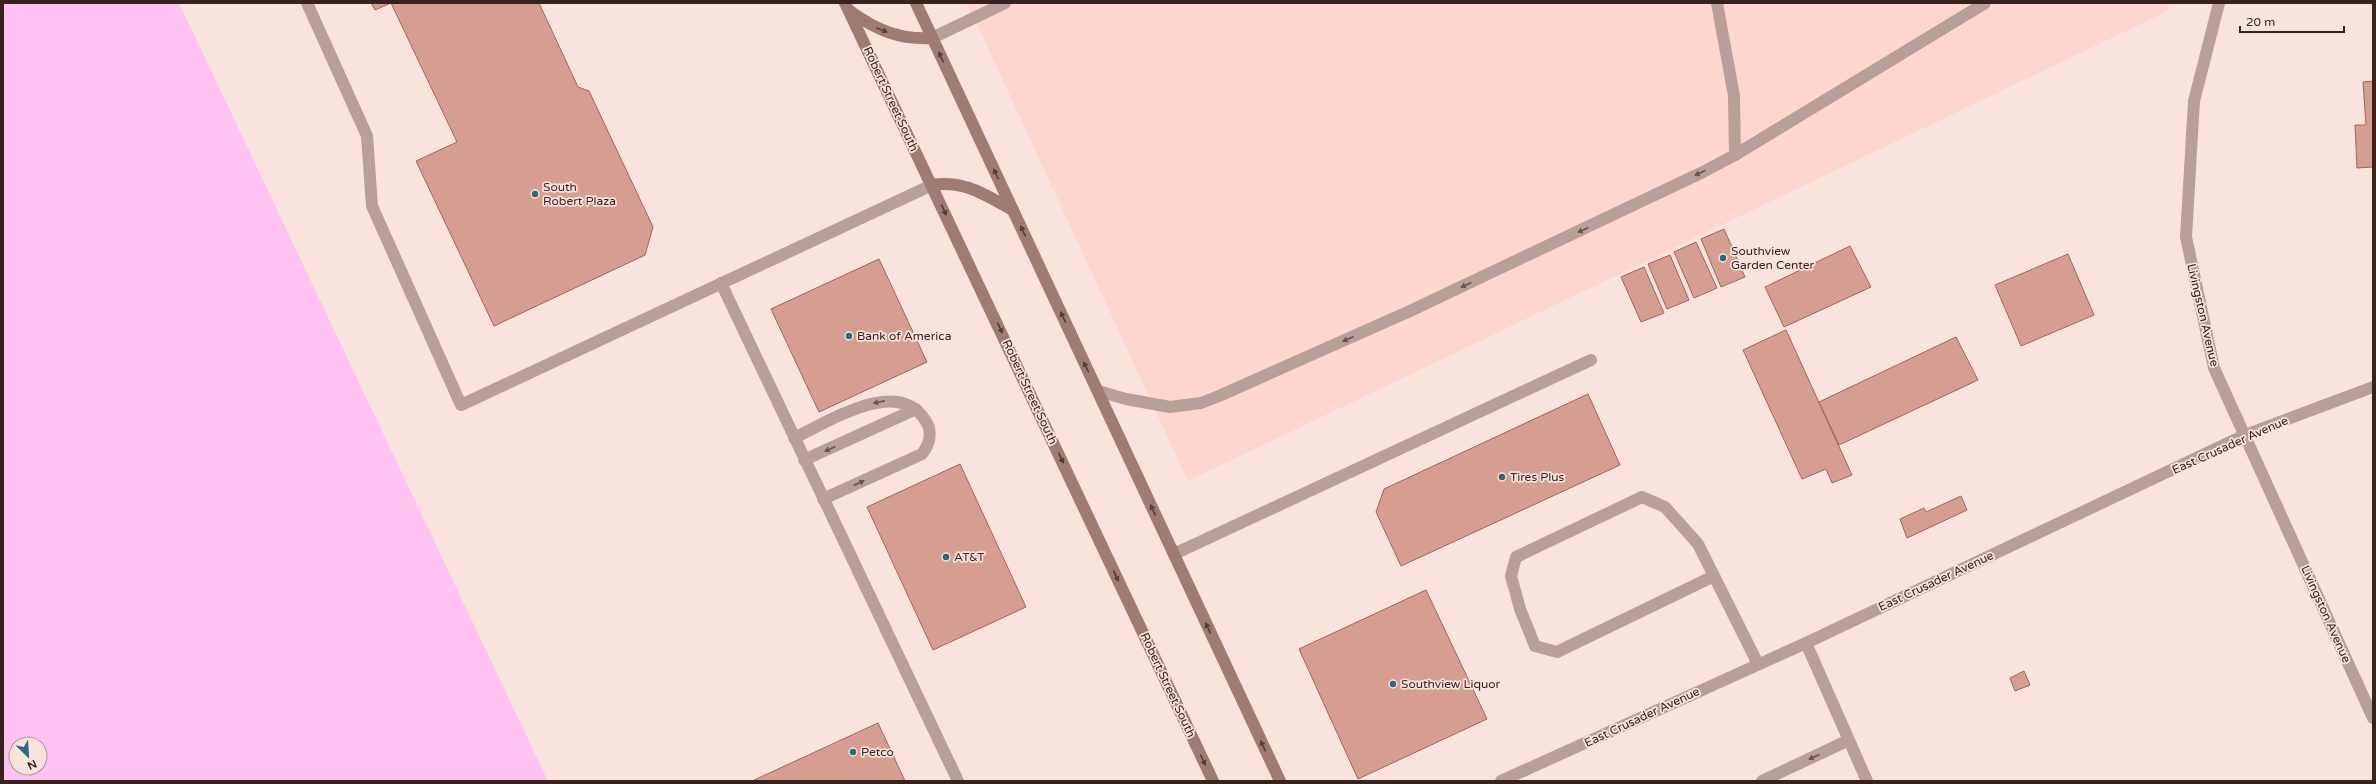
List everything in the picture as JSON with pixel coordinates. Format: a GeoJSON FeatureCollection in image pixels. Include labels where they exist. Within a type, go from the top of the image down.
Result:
{"type":"FeatureCollection","features":[{"type":"Feature","properties":{"kind":"main road"},"geometry":{"type":"LineString","coordinates":[[916,3],[1280,781]]}},
{"type":"Feature","properties":{"kind":"main road"},"geometry":{"type":"LineString","coordinates":[[847,7],[869,25],[891,34],[918,39],[932,38]]}},
{"type":"Feature","properties":{"kind":"main road","name":"Robert Street South"},"geometry":{"type":"LineString","coordinates":[[847,7],[1213,781]]}},
{"type":"Feature","properties":{"kind":"main road"},"geometry":{"type":"LineString","coordinates":[[932,185],[960,184],[1013,210]]}},
{"type":"Feature","properties":{"kind":"street"},"geometry":{"type":"LineString","coordinates":[[307,3],[367,136],[372,206],[461,405],[932,185]]}},
{"type":"Feature","properties":{"kind":"street"},"geometry":{"type":"LineString","coordinates":[[932,38],[1006,3]]}},
{"type":"Feature","properties":{"kind":"street"},"geometry":{"type":"LineString","coordinates":[[1717,3],[1734,96],[1735,155]]}},
{"type":"Feature","properties":{"kind":"street"},"geometry":{"type":"LineString","coordinates":[[1098,391],[1126,400],[1170,407],[1201,403],[1219,396],[1417,308],[1623,211],[1735,155],[1984,3]]}},
{"type":"Feature","properties":{"kind":"street","name":"Livingston Avenue"},"geometry":{"type":"LineString","coordinates":[[2219,3],[2194,101],[2186,237],[2214,368],[2373,718]]}},
{"type":"Feature","properties":{"kind":"street"},"geometry":{"type":"LineString","coordinates":[[721,283],[958,781]]}},
{"type":"Feature","properties":{"kind":"street"},"geometry":{"type":"LineString","coordinates":[[1174,554],[1591,360]]}},
{"type":"Feature","properties":{"kind":"street","name":"East Crusader Avenue"},"geometry":{"type":"LineString","coordinates":[[1501,781],[1806,643],[2244,435],[2373,387]]}},
{"type":"Feature","properties":{"kind":"street"},"geometry":{"type":"LineString","coordinates":[[794,438],[878,401],[899,401],[916,409],[927,421],[930,438],[928,446],[922,454],[823,499]]}},
{"type":"Feature","properties":{"kind":"street"},"geometry":{"type":"LineString","coordinates":[[804,460],[916,409]]}},
{"type":"Feature","properties":{"kind":"street"},"geometry":{"type":"LineString","coordinates":[[1714,576],[1556,652],[1535,646],[1520,609],[1511,576],[1516,557],[1642,497],[1665,507],[1698,544],[1714,576],[1758,664]]}},
{"type":"Feature","properties":{"kind":"street"},"geometry":{"type":"LineString","coordinates":[[1806,643],[1867,781]]}},
{"type":"Feature","properties":{"kind":"street"},"geometry":{"type":"LineString","coordinates":[[1762,781],[1849,740]]}},
{"type":"Feature","properties":{"kind":"shaded area"},"geometry":{"type":"Polygon","coordinates":[[[3,3],[179,3],[548,781],[3,781],[3,3]]]}},
{"type":"Feature","properties":{"kind":"shaded area"},"geometry":{"type":"Polygon","coordinates":[[[967,3],[2169,3],[2166,12],[1188,481],[967,3]]]}},
{"type":"Feature","properties":{"kind":"building"},"geometry":{"type":"Polygon","coordinates":[[[371,3],[391,3],[375,10],[371,3]]]}},
{"type":"Feature","properties":{"kind":"building","name":"South Robert Plaza"},"geometry":{"type":"Polygon","coordinates":[[[391,3],[539,3],[578,87],[589,91],[653,227],[645,255],[494,326],[416,161],[457,142],[391,3]]]}},
{"type":"Feature","properties":{"kind":"building"},"geometry":{"type":"Polygon","coordinates":[[[2373,81],[2373,167],[2357,168],[2355,125],[2366,125],[2363,82],[2373,81]]]}},
{"type":"Feature","properties":{"kind":"building","name":"Southview Garden Center"},"geometry":{"type":"Polygon","coordinates":[[[1724,229],[1745,277],[1721,287],[1701,239],[1724,229]]]}},
{"type":"Feature","properties":{"kind":"building"},"geometry":{"type":"Polygon","coordinates":[[[1696,242],[1717,288],[1694,298],[1674,252],[1696,242]]]}},
{"type":"Feature","properties":{"kind":"building"},"geometry":{"type":"Polygon","coordinates":[[[1850,246],[1871,287],[1784,327],[1765,287],[1850,246]]]}},
{"type":"Feature","properties":{"kind":"building"},"geometry":{"type":"Polygon","coordinates":[[[2068,254],[2094,315],[2021,346],[1995,285],[2068,254]]]}},
{"type":"Feature","properties":{"kind":"building"},"geometry":{"type":"Polygon","coordinates":[[[1670,255],[1689,300],[1667,309],[1648,264],[1670,255]]]}},
{"type":"Feature","properties":{"kind":"building","name":"Bank of America"},"geometry":{"type":"Polygon","coordinates":[[[879,259],[927,362],[819,412],[771,309],[879,259]]]}},
{"type":"Feature","properties":{"kind":"building"},"geometry":{"type":"Polygon","coordinates":[[[1644,267],[1664,313],[1641,322],[1621,277],[1644,267]]]}},
{"type":"Feature","properties":{"kind":"building"},"geometry":{"type":"Polygon","coordinates":[[[1786,330],[1852,475],[1832,483],[1826,469],[1802,479],[1743,350],[1786,330]]]}},
{"type":"Feature","properties":{"kind":"building"},"geometry":{"type":"Polygon","coordinates":[[[1956,337],[1978,380],[1839,445],[1819,402],[1956,337]]]}},
{"type":"Feature","properties":{"kind":"building","name":"Tires Plus"},"geometry":{"type":"Polygon","coordinates":[[[1588,394],[1620,465],[1401,566],[1376,512],[1384,489],[1588,394]]]}},
{"type":"Feature","properties":{"kind":"building","name":"AT&T"},"geometry":{"type":"Polygon","coordinates":[[[960,464],[1026,607],[933,650],[867,507],[960,464]]]}},
{"type":"Feature","properties":{"kind":"building"},"geometry":{"type":"Polygon","coordinates":[[[1961,496],[1967,510],[1907,538],[1900,519],[1924,508],[1926,512],[1961,496]]]}},
{"type":"Feature","properties":{"kind":"building","name":"Southview Liquor"},"geometry":{"type":"Polygon","coordinates":[[[1426,590],[1487,719],[1358,779],[1299,649],[1426,590]]]}},
{"type":"Feature","properties":{"kind":"building"},"geometry":{"type":"Polygon","coordinates":[[[2024,671],[2030,685],[2015,691],[2010,678],[2024,671]]]}},
{"type":"Feature","properties":{"kind":"building","name":"Petco"},"geometry":{"type":"Polygon","coordinates":[[[878,723],[905,781],[752,781],[878,723]]]}},
{"type":"Feature","properties":{"kind":"place","name":"South Robert Plaza"},"geometry":{"type":"Point","coordinates":[535,194]}},
{"type":"Feature","properties":{"kind":"place","name":"Southview Garden Center"},"geometry":{"type":"Point","coordinates":[1723,258]}},
{"type":"Feature","properties":{"kind":"place","name":"Bank of America"},"geometry":{"type":"Point","coordinates":[849,336]}},
{"type":"Feature","properties":{"kind":"place","name":"Tires Plus"},"geometry":{"type":"Point","coordinates":[1502,477]}},
{"type":"Feature","properties":{"kind":"place","name":"AT&T"},"geometry":{"type":"Point","coordinates":[946,557]}},
{"type":"Feature","properties":{"kind":"place","name":"Southview Liquor"},"geometry":{"type":"Point","coordinates":[1393,684]}},
{"type":"Feature","properties":{"kind":"place","name":"Petco"},"geometry":{"type":"Point","coordinates":[853,752]}}]}
